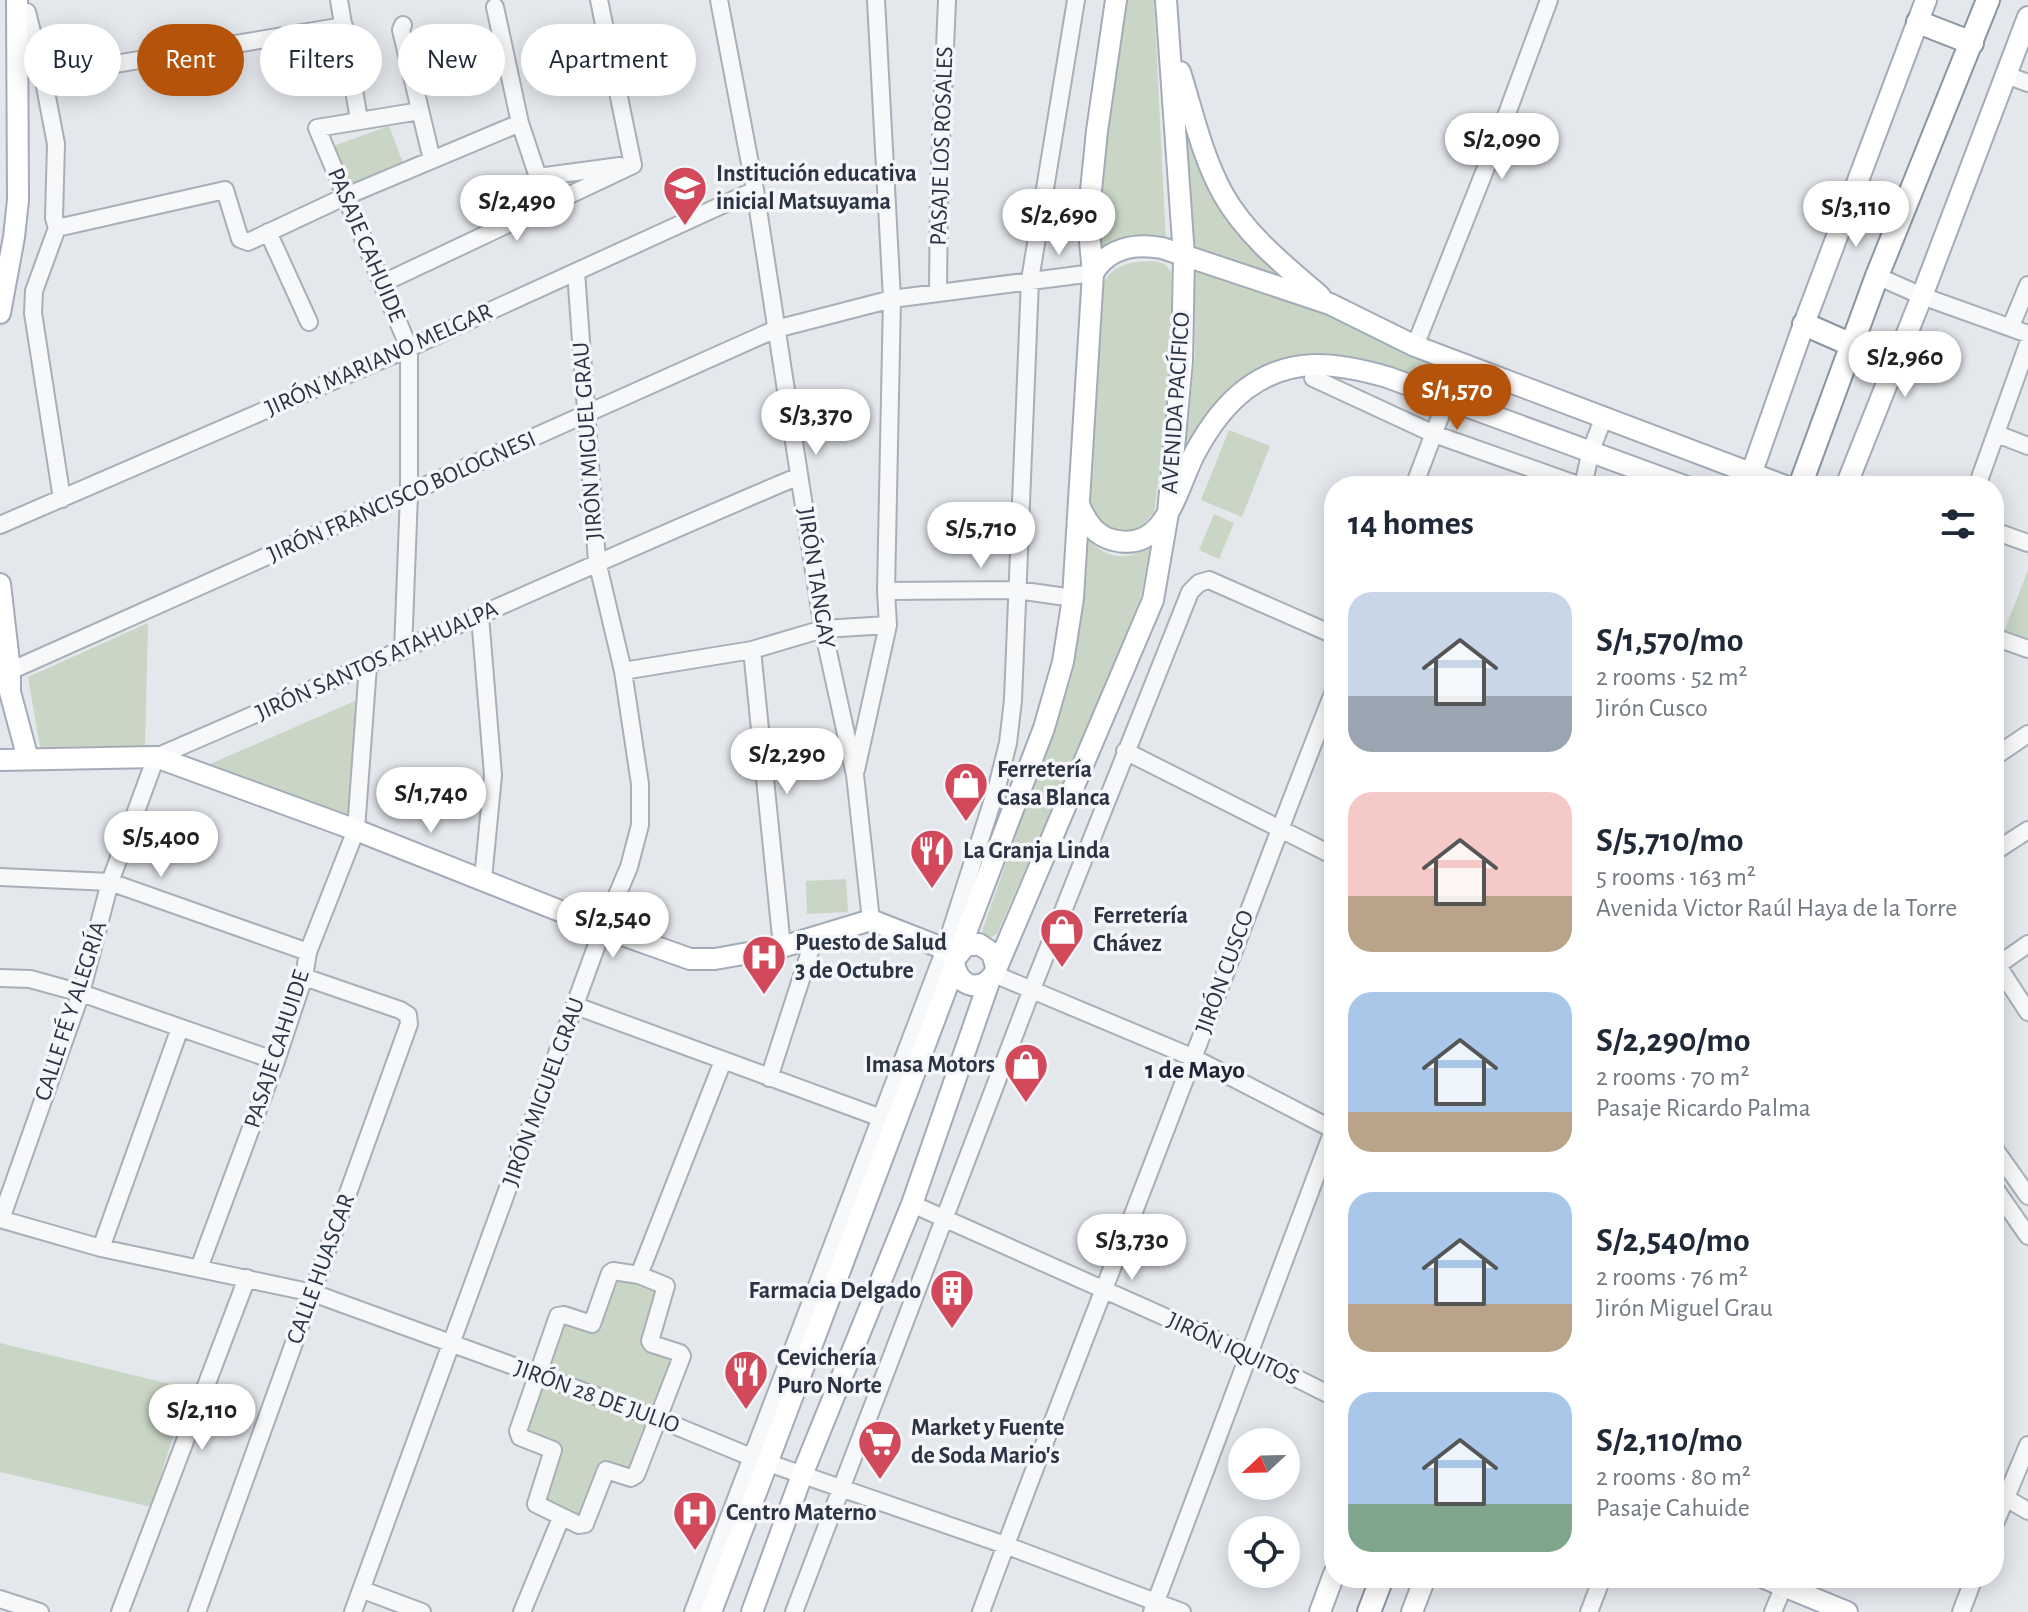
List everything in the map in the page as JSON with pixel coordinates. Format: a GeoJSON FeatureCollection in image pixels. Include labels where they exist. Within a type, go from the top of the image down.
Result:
{"type":"FeatureCollection","features":[{"type":"Feature","properties":{"kind":"highway"},"geometry":{"type":"LineString","coordinates":[[1804,476],[1877,276],[1988,0]]}},
{"type":"Feature","properties":{"kind":"highway"},"geometry":{"type":"LineString","coordinates":[[1918,22],[1972,43]]}},
{"type":"Feature","properties":{"kind":"highway"},"geometry":{"type":"LineString","coordinates":[[1804,324],[1852,345]]}},
{"type":"Feature","properties":{"kind":"highway"},"geometry":{"type":"LineString","coordinates":[[1369,1612],[1378,1588]]}},
{"type":"Feature","properties":{"kind":"main road"},"geometry":{"type":"LineString","coordinates":[[711,1612],[759,1460],[888,1121],[1044,728],[1063,662],[1073,598],[1080,507],[1093,273],[1088,220],[1116,0]]}},
{"type":"Feature","properties":{"kind":"main road","name":"AVENIDA PACÍFICO"},"geometry":{"type":"LineString","coordinates":[[1166,0],[1184,256],[1182,361],[1168,513]]}},
{"type":"Feature","properties":{"kind":"main road"},"geometry":{"type":"LineString","coordinates":[[1750,476],[1926,0]]}},
{"type":"Feature","properties":{"kind":"main road"},"geometry":{"type":"LineString","coordinates":[[0,313],[18,200],[17,9]]}},
{"type":"Feature","properties":{"kind":"main road"},"geometry":{"type":"LineString","coordinates":[[1850,476],[2028,17]]}},
{"type":"Feature","properties":{"kind":"main road"},"geometry":{"type":"LineString","coordinates":[[1169,40],[1203,150],[1223,195],[1253,236],[1330,304]]}},
{"type":"Feature","properties":{"kind":"main road"},"geometry":{"type":"LineString","coordinates":[[1093,273],[1113,254],[1129,247],[1146,245],[1184,256],[1330,304],[1415,346],[1604,417],[1742,476]]}},
{"type":"Feature","properties":{"kind":"main road","name":"AVENIDA PACÍFICO"},"geometry":{"type":"LineString","coordinates":[[1168,513],[1195,452],[1218,417],[1246,389],[1274,372],[1315,363],[1346,366],[1387,377],[1658,476]]}},
{"type":"Feature","properties":{"kind":"main road"},"geometry":{"type":"LineString","coordinates":[[1080,507],[1095,532],[1122,542],[1150,536],[1168,513]]}},
{"type":"Feature","properties":{"kind":"main road"},"geometry":{"type":"LineString","coordinates":[[752,1612],[802,1475],[912,1204],[993,973],[1153,600],[1168,513]]}},
{"type":"Feature","properties":{"kind":"main road"},"geometry":{"type":"LineString","coordinates":[[0,584],[4,649],[28,759]]}},
{"type":"Feature","properties":{"kind":"main road"},"geometry":{"type":"LineString","coordinates":[[0,713],[10,682]]}},
{"type":"Feature","properties":{"kind":"main road"},"geometry":{"type":"LineString","coordinates":[[0,760],[156,757],[356,830],[603,928],[690,959],[715,959],[782,947],[871,920],[953,956]]}},
{"type":"Feature","properties":{"kind":"main road"},"geometry":{"type":"LineString","coordinates":[[972,944],[986,947],[992,953],[993,973],[979,986],[972,986],[960,980],[953,956],[972,944]]}},
{"type":"Feature","properties":{"kind":"main road"},"geometry":{"type":"LineString","coordinates":[[1320,1612],[1329,1588]]}},
{"type":"Feature","properties":{"kind":"main road"},"geometry":{"type":"LineString","coordinates":[[1412,1612],[1421,1588]]}},
{"type":"Feature","properties":{"kind":"main road"},"geometry":{"type":"LineString","coordinates":[[1794,1588],[1847,1612]]}},
{"type":"Feature","properties":{"kind":"street"},"geometry":{"type":"LineString","coordinates":[[339,0],[344,24]]}},
{"type":"Feature","properties":{"kind":"street"},"geometry":{"type":"LineString","coordinates":[[599,0],[633,165]]}},
{"type":"Feature","properties":{"kind":"street","name":"JIRÓN TANGAY"},"geometry":{"type":"LineString","coordinates":[[719,0],[755,190],[823,629],[855,775],[871,920]]}},
{"type":"Feature","properties":{"kind":"street"},"geometry":{"type":"LineString","coordinates":[[855,775],[888,625],[886,591],[892,299],[876,0]]}},
{"type":"Feature","properties":{"kind":"street","name":"PASAJE LOS ROSALES"},"geometry":{"type":"LineString","coordinates":[[938,291],[947,0]]}},
{"type":"Feature","properties":{"kind":"street"},"geometry":{"type":"LineString","coordinates":[[953,956],[1008,743],[1013,700],[1030,280],[1076,0]]}},
{"type":"Feature","properties":{"kind":"street"},"geometry":{"type":"LineString","coordinates":[[1415,346],[1549,0]]}},
{"type":"Feature","properties":{"kind":"street"},"geometry":{"type":"LineString","coordinates":[[495,7],[520,123],[538,177],[633,165]]}},
{"type":"Feature","properties":{"kind":"street"},"geometry":{"type":"LineString","coordinates":[[17,9],[27,12],[30,24]]}},
{"type":"Feature","properties":{"kind":"street"},"geometry":{"type":"LineString","coordinates":[[121,63],[260,40]]}},
{"type":"Feature","properties":{"kind":"street"},"geometry":{"type":"LineString","coordinates":[[2006,75],[2028,83]]}},
{"type":"Feature","properties":{"kind":"street"},"geometry":{"type":"LineString","coordinates":[[47,96],[56,144],[54,218],[57,228],[34,291],[33,313],[62,499]]}},
{"type":"Feature","properties":{"kind":"street"},"geometry":{"type":"LineString","coordinates":[[355,96],[359,120],[420,111]]}},
{"type":"Feature","properties":{"kind":"street"},"geometry":{"type":"LineString","coordinates":[[416,96],[432,160]]}},
{"type":"Feature","properties":{"kind":"street","name":"PASAJE CAHUIDE"},"geometry":{"type":"LineString","coordinates":[[359,120],[317,128],[409,348],[409,494],[403,651]]}},
{"type":"Feature","properties":{"kind":"street"},"geometry":{"type":"LineString","coordinates":[[57,228],[225,190],[240,239],[248,242],[344,197],[520,123]]}},
{"type":"Feature","properties":{"kind":"street"},"geometry":{"type":"LineString","coordinates":[[383,283],[633,165]]}},
{"type":"Feature","properties":{"kind":"street","name":"JIRÓN MARIANO MELGAR"},"geometry":{"type":"LineString","coordinates":[[0,525],[409,348],[755,190]]}},
{"type":"Feature","properties":{"kind":"street"},"geometry":{"type":"LineString","coordinates":[[268,232],[309,322]]}},
{"type":"Feature","properties":{"kind":"street","name":"JIRÓN MIGUEL GRAU"},"geometry":{"type":"LineString","coordinates":[[353,1612],[603,928],[629,867],[640,825],[640,784],[623,671],[597,561],[576,272]]}},
{"type":"Feature","properties":{"kind":"street","name":"JIRÓN FRANCISCO BOLOGNESI"},"geometry":{"type":"LineString","coordinates":[[10,682],[409,494],[776,329],[892,299],[1093,273]]}},
{"type":"Feature","properties":{"kind":"street"},"geometry":{"type":"LineString","coordinates":[[1877,276],[1922,296],[2028,334]]}},
{"type":"Feature","properties":{"kind":"street"},"geometry":{"type":"LineString","coordinates":[[2011,326],[2028,285]]}},
{"type":"Feature","properties":{"kind":"street"},"geometry":{"type":"LineString","coordinates":[[1981,476],[2028,344]]}},
{"type":"Feature","properties":{"kind":"street"},"geometry":{"type":"LineString","coordinates":[[1418,476],[1460,364]]}},
{"type":"Feature","properties":{"kind":"street"},"geometry":{"type":"LineString","coordinates":[[1313,378],[1434,434],[1554,476]]}},
{"type":"Feature","properties":{"kind":"street"},"geometry":{"type":"LineString","coordinates":[[1584,476],[1604,417]]}},
{"type":"Feature","properties":{"kind":"street"},"geometry":{"type":"LineString","coordinates":[[1997,434],[2028,446]]}},
{"type":"Feature","properties":{"kind":"street","name":"JIRÓN SANTOS ATAHUALPA"},"geometry":{"type":"LineString","coordinates":[[156,757],[403,651],[597,561],[799,476]]}},
{"type":"Feature","properties":{"kind":"street"},"geometry":{"type":"LineString","coordinates":[[2004,535],[2028,543]]}},
{"type":"Feature","properties":{"kind":"street"},"geometry":{"type":"LineString","coordinates":[[794,1612],[1032,989],[1190,592],[1199,583],[1209,580],[1324,631]]}},
{"type":"Feature","properties":{"kind":"street"},"geometry":{"type":"LineString","coordinates":[[886,591],[1017,590],[1073,598]]}},
{"type":"Feature","properties":{"kind":"street"},"geometry":{"type":"LineString","coordinates":[[480,616],[493,775],[483,879]]}},
{"type":"Feature","properties":{"kind":"street"},"geometry":{"type":"LineString","coordinates":[[623,671],[752,650],[823,629],[888,625]]}},
{"type":"Feature","properties":{"kind":"street"},"geometry":{"type":"LineString","coordinates":[[2004,641],[2028,649]]}},
{"type":"Feature","properties":{"kind":"street"},"geometry":{"type":"LineString","coordinates":[[752,650],[782,947]]}},
{"type":"Feature","properties":{"kind":"street","name":"PASAJE CAHUIDE"},"geometry":{"type":"LineString","coordinates":[[199,1268],[276,1061],[304,977],[308,952],[356,830],[368,666]]}},
{"type":"Feature","properties":{"kind":"street","name":"JIRÓN CUSCO"},"geometry":{"type":"LineString","coordinates":[[981,1612],[1102,1290],[1194,1058],[1279,826],[1324,716]]}},
{"type":"Feature","properties":{"kind":"street"},"geometry":{"type":"LineString","coordinates":[[2004,750],[2028,734]]}},
{"type":"Feature","properties":{"kind":"street"},"geometry":{"type":"LineString","coordinates":[[1125,751],[1324,851]]}},
{"type":"Feature","properties":{"kind":"street","name":"CALLE FÉ Y ALEGRÍA"},"geometry":{"type":"LineString","coordinates":[[0,1219],[81,993],[110,882],[156,757]]}},
{"type":"Feature","properties":{"kind":"street"},"geometry":{"type":"LineString","coordinates":[[2004,846],[2028,830]]}},
{"type":"Feature","properties":{"kind":"street"},"geometry":{"type":"LineString","coordinates":[[0,877],[110,882],[308,952]]}},
{"type":"Feature","properties":{"kind":"street"},"geometry":{"type":"LineString","coordinates":[[769,1078],[815,936]]}},
{"type":"Feature","properties":{"kind":"street"},"geometry":{"type":"LineString","coordinates":[[2004,958],[2028,944]]}},
{"type":"Feature","properties":{"kind":"street"},"geometry":{"type":"LineString","coordinates":[[993,973],[1194,1058],[1324,1124]]}},
{"type":"Feature","properties":{"kind":"street"},"geometry":{"type":"LineString","coordinates":[[2004,975],[2028,1012]]}},
{"type":"Feature","properties":{"kind":"street","name":"CALLE HUASCAR"},"geometry":{"type":"LineString","coordinates":[[197,1612],[409,1024],[408,1015],[400,1010],[304,977]]}},
{"type":"Feature","properties":{"kind":"street"},"geometry":{"type":"LineString","coordinates":[[0,978],[30,979],[81,993],[276,1061]]}},
{"type":"Feature","properties":{"kind":"street"},"geometry":{"type":"LineString","coordinates":[[576,1006],[888,1121]]}},
{"type":"Feature","properties":{"kind":"street"},"geometry":{"type":"LineString","coordinates":[[101,1248],[180,1028]]}},
{"type":"Feature","properties":{"kind":"street"},"geometry":{"type":"LineString","coordinates":[[639,1275],[723,1061]]}},
{"type":"Feature","properties":{"kind":"street"},"geometry":{"type":"LineString","coordinates":[[1154,1607],[1324,1155]]}},
{"type":"Feature","properties":{"kind":"street"},"geometry":{"type":"LineString","coordinates":[[2004,1160],[2025,1186],[2004,1191]]}},
{"type":"Feature","properties":{"kind":"street"},"geometry":{"type":"LineString","coordinates":[[2004,1202],[2028,1236]]}},
{"type":"Feature","properties":{"kind":"street","name":"JIRÓN IQUITOS"},"geometry":{"type":"LineString","coordinates":[[912,1204],[1248,1354],[1324,1392]]}},
{"type":"Feature","properties":{"kind":"street","name":"JIRÓN 28 DE JULIO"},"geometry":{"type":"LineString","coordinates":[[0,1219],[101,1248],[313,1293],[659,1419],[759,1460],[1005,1545],[1154,1607],[1182,1612]]}},
{"type":"Feature","properties":{"kind":"street"},"geometry":{"type":"LineString","coordinates":[[613,1271],[639,1275],[666,1286],[650,1341],[682,1356],[634,1477],[606,1470],[585,1524],[579,1525],[538,1506],[535,1500],[553,1450],[520,1437],[518,1431],[558,1316],[592,1324],[613,1271]]}},
{"type":"Feature","properties":{"kind":"street"},"geometry":{"type":"LineString","coordinates":[[120,1612],[247,1278]]}},
{"type":"Feature","properties":{"kind":"street"},"geometry":{"type":"LineString","coordinates":[[2004,1487],[2028,1445]]}},
{"type":"Feature","properties":{"kind":"street"},"geometry":{"type":"LineString","coordinates":[[693,1612],[759,1460]]}},
{"type":"Feature","properties":{"kind":"street"},"geometry":{"type":"LineString","coordinates":[[2004,1496],[2028,1511]]}},
{"type":"Feature","properties":{"kind":"street"},"geometry":{"type":"LineString","coordinates":[[522,1612],[561,1518]]}},
{"type":"Feature","properties":{"kind":"street"},"geometry":{"type":"LineString","coordinates":[[1589,1612],[1598,1588]]}},
{"type":"Feature","properties":{"kind":"street"},"geometry":{"type":"LineString","coordinates":[[1773,1612],[1777,1588]]}},
{"type":"Feature","properties":{"kind":"street"},"geometry":{"type":"LineString","coordinates":[[1961,1612],[1970,1588]]}},
{"type":"Feature","properties":{"kind":"street"},"geometry":{"type":"LineString","coordinates":[[363,1590],[422,1612]]}},
{"type":"Feature","properties":{"kind":"street"},"geometry":{"type":"LineString","coordinates":[[0,1599],[40,1612]]}},
{"type":"Feature","properties":{"kind":"green space"},"geometry":{"type":"Polygon","coordinates":[[[1123,0],[1154,0],[1166,243],[1117,242],[1092,257],[1123,0]]]}},
{"type":"Feature","properties":{"kind":"green space"},"geometry":{"type":"Polygon","coordinates":[[[1183,120],[1186,120],[1194,150],[1303,289],[1192,250],[1183,120]]]}},
{"type":"Feature","properties":{"kind":"green space"},"geometry":{"type":"Polygon","coordinates":[[[389,126],[403,163],[348,185],[333,146],[389,126]]]}},
{"type":"Feature","properties":{"kind":"green space"},"geometry":{"type":"Polygon","coordinates":[[[1156,261],[1166,265],[1171,272],[1171,383],[1154,512],[1139,529],[1129,533],[1108,531],[1090,510],[1094,305],[1103,283],[1115,270],[1123,265],[1156,261]]]}},
{"type":"Feature","properties":{"kind":"green space"},"geometry":{"type":"Polygon","coordinates":[[[1193,263],[1431,355],[1442,367],[1442,377],[1427,380],[1369,362],[1333,356],[1287,360],[1185,458],[1195,354],[1193,263]]]}},
{"type":"Feature","properties":{"kind":"green space"},"geometry":{"type":"Polygon","coordinates":[[[1229,430],[1270,446],[1242,517],[1201,500],[1229,430]]]}},
{"type":"Feature","properties":{"kind":"green space"},"geometry":{"type":"Polygon","coordinates":[[[1214,514],[1234,523],[1219,559],[1199,550],[1214,514]]]}},
{"type":"Feature","properties":{"kind":"green space"},"geometry":{"type":"Polygon","coordinates":[[[1088,539],[1102,551],[1118,556],[1134,554],[1150,546],[1141,596],[1123,646],[997,934],[988,939],[982,931],[1072,676],[1083,604],[1088,539]]]}},
{"type":"Feature","properties":{"kind":"green space"},"geometry":{"type":"Polygon","coordinates":[[[2028,570],[2028,644],[2004,634],[2028,570]]]}},
{"type":"Feature","properties":{"kind":"green space"},"geometry":{"type":"Polygon","coordinates":[[[148,623],[145,746],[40,747],[28,677],[148,623]]]}},
{"type":"Feature","properties":{"kind":"green space"},"geometry":{"type":"Polygon","coordinates":[[[355,701],[353,821],[210,764],[355,701]]]}},
{"type":"Feature","properties":{"kind":"green space"},"geometry":{"type":"Polygon","coordinates":[[[846,879],[848,912],[807,914],[806,881],[846,879]]]}},
{"type":"Feature","properties":{"kind":"green space"},"geometry":{"type":"Polygon","coordinates":[[[617,1278],[658,1293],[641,1347],[673,1362],[631,1472],[603,1463],[581,1520],[540,1504],[559,1448],[523,1432],[561,1321],[596,1333],[617,1278]]]}},
{"type":"Feature","properties":{"kind":"green space"},"geometry":{"type":"Polygon","coordinates":[[[0,1343],[187,1388],[152,1507],[0,1472],[0,1343]]]}},
{"type":"Feature","properties":{"kind":"place","name":"Institución educativa inicial Matsuyama"},"geometry":{"type":"Point","coordinates":[685,227]}},
{"type":"Feature","properties":{"kind":"place","name":"Ferretería Casa Blanca"},"geometry":{"type":"Point","coordinates":[966,823]}},
{"type":"Feature","properties":{"kind":"place","name":"La Granja Linda"},"geometry":{"type":"Point","coordinates":[932,890]}},
{"type":"Feature","properties":{"kind":"place","name":"Ferretería Chávez"},"geometry":{"type":"Point","coordinates":[1062,969]}},
{"type":"Feature","properties":{"kind":"place","name":"Puesto de Salud 3 de Octubre"},"geometry":{"type":"Point","coordinates":[764,996]}},
{"type":"Feature","properties":{"kind":"place","name":"Imasa Motors"},"geometry":{"type":"Point","coordinates":[1026,1104]}},
{"type":"Feature","properties":{"kind":"place","name":"Farmacia Delgado"},"geometry":{"type":"Point","coordinates":[952,1330]}},
{"type":"Feature","properties":{"kind":"place","name":"Cevichería Puro Norte"},"geometry":{"type":"Point","coordinates":[746,1411]}},
{"type":"Feature","properties":{"kind":"place","name":"Market y Fuente de Soda Mario's"},"geometry":{"type":"Point","coordinates":[880,1481]}},
{"type":"Feature","properties":{"kind":"place","name":"Centro Materno"},"geometry":{"type":"Point","coordinates":[695,1552]}},
{"type":"Feature","properties":{"kind":"district","name":"1 de Mayo"},"geometry":{"type":"Point","coordinates":[1195,1070]}}]}
